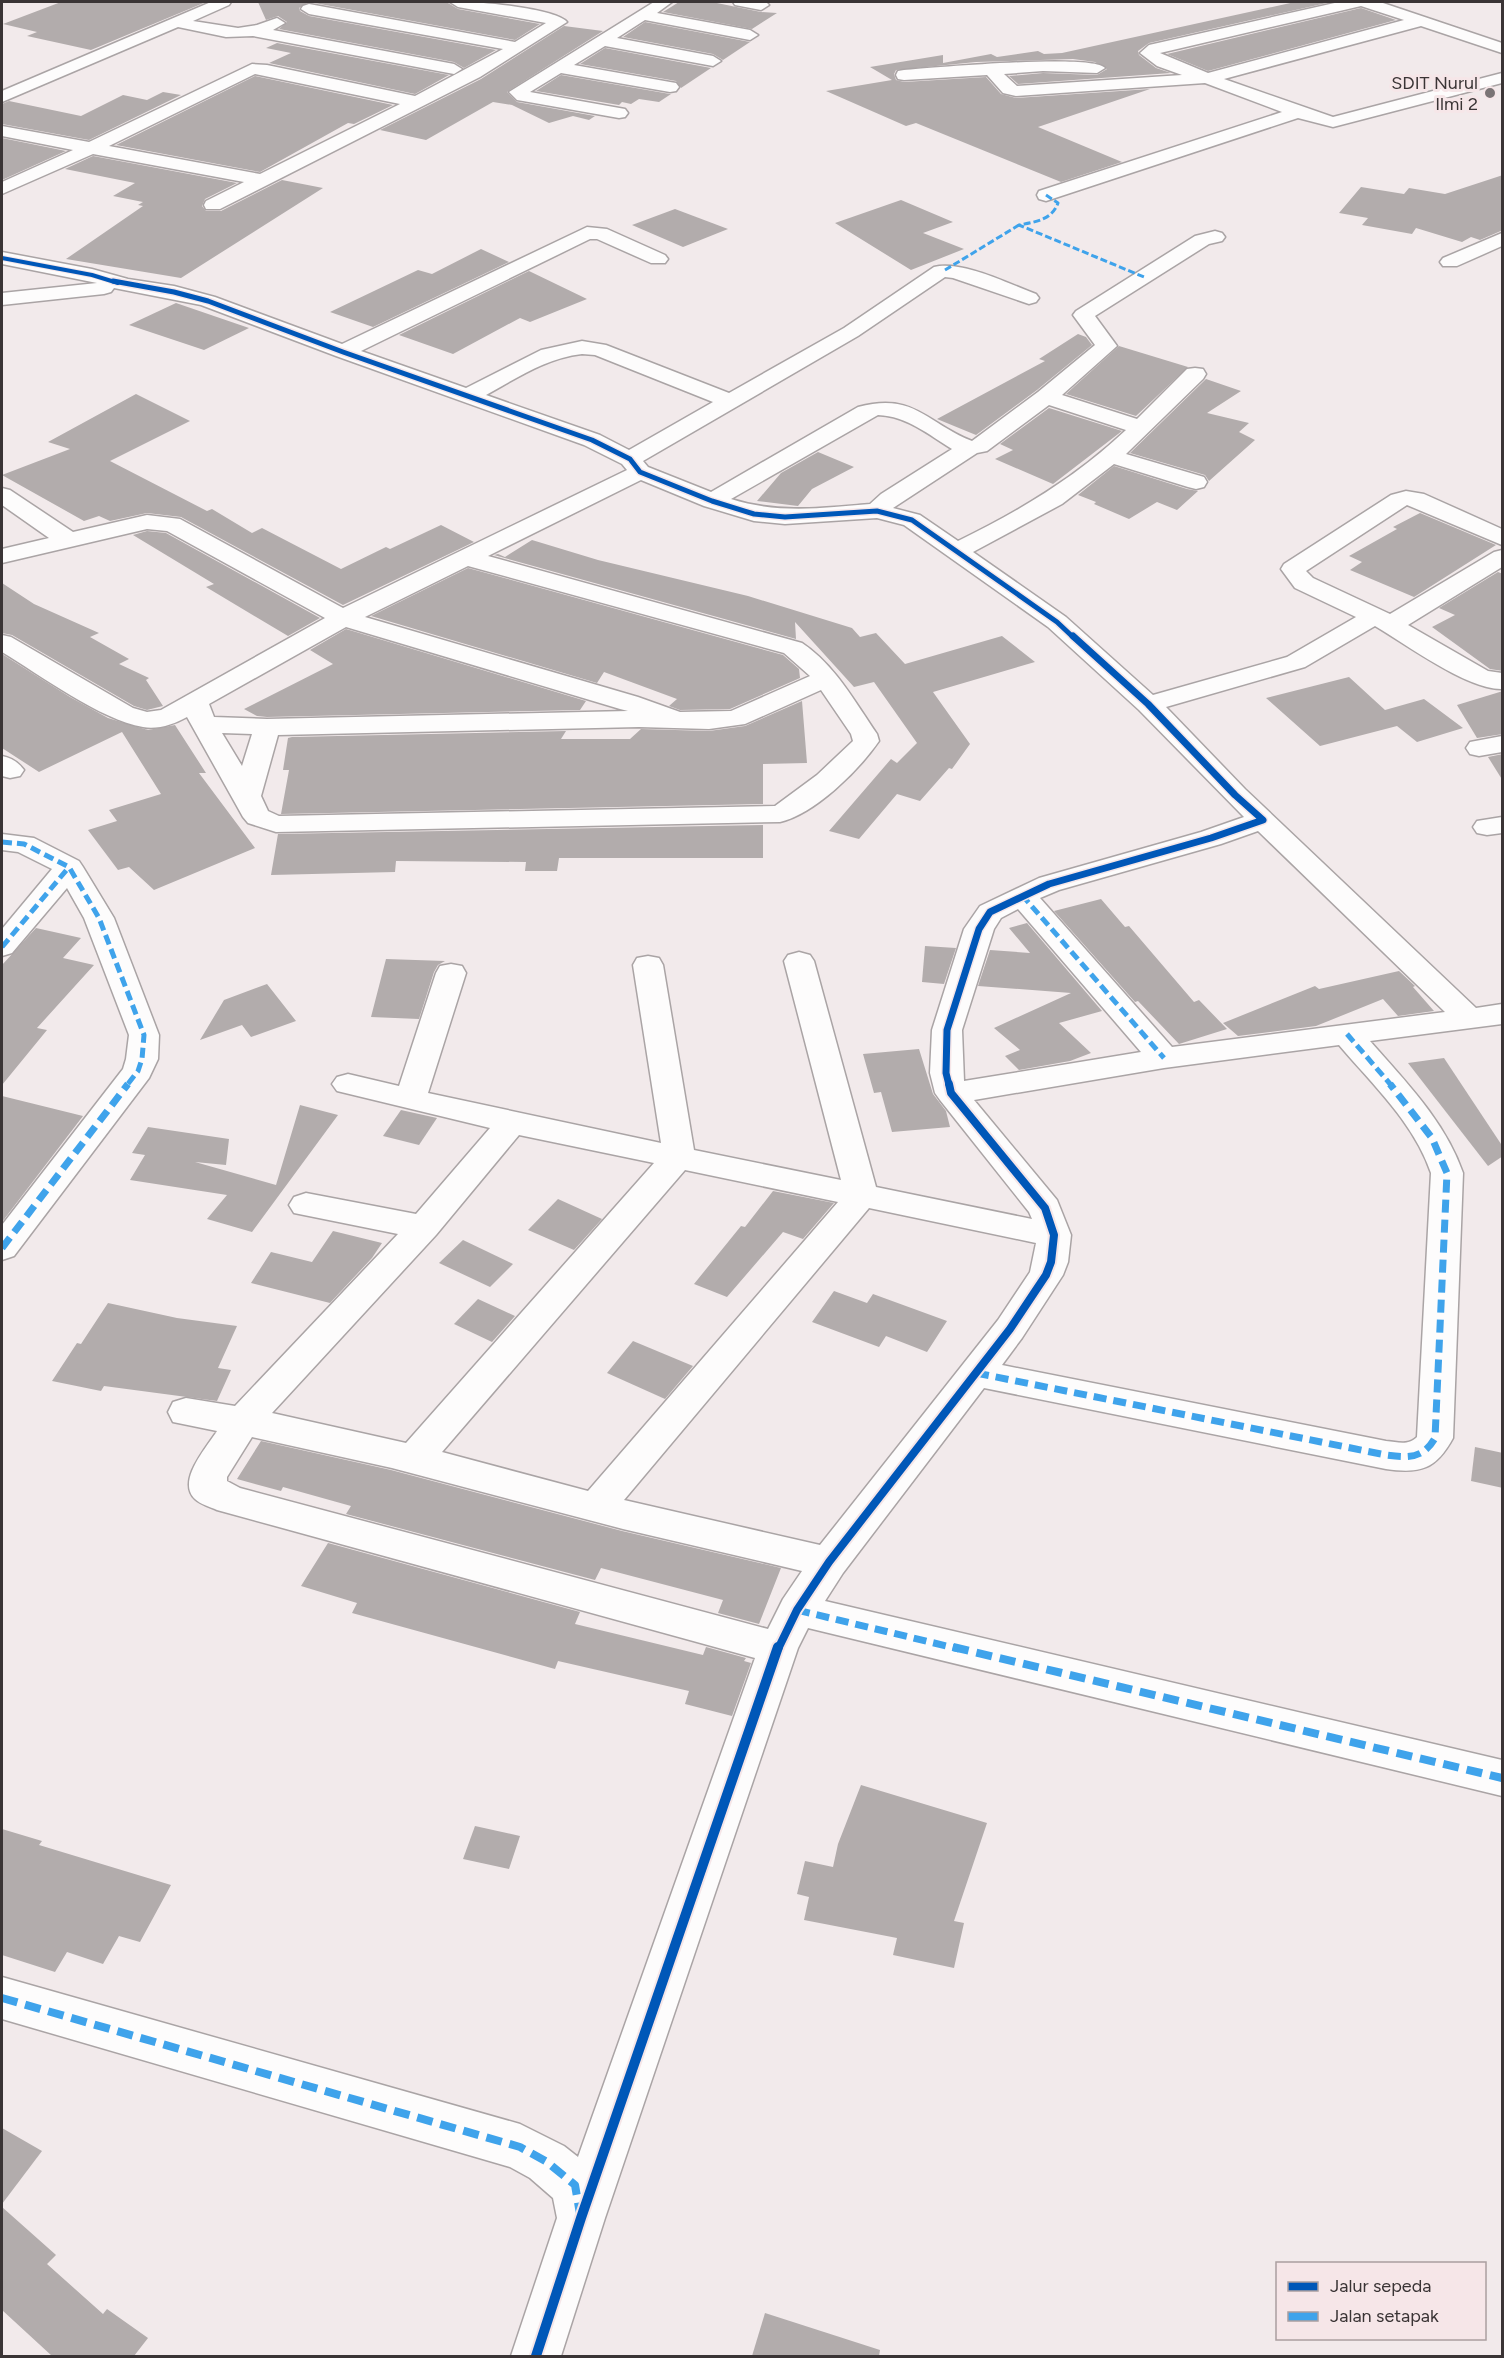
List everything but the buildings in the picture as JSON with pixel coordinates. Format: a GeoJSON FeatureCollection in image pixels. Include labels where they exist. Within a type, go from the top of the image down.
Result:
{"type":"FeatureCollection","features":[{"type":"Feature","properties":{"kind":"street"},"geometry":{"type":"LineString","coordinates":[[2,97],[223,2]]}},
{"type":"Feature","properties":{"kind":"street"},"geometry":{"type":"LineString","coordinates":[[213,205],[474,73],[559,22],[549,18],[458,2]]}},
{"type":"Feature","properties":{"kind":"street"},"geometry":{"type":"LineString","coordinates":[[619,113],[519,93],[519,90],[664,2]]}},
{"type":"Feature","properties":{"kind":"street"},"geometry":{"type":"LineString","coordinates":[[741,2],[761,5]]}},
{"type":"Feature","properties":{"kind":"street"},"geometry":{"type":"LineString","coordinates":[[1357,2],[1148,52],[1163,62],[1321,120],[1336,122],[1503,78]]}},
{"type":"Feature","properties":{"kind":"street"},"geometry":{"type":"LineString","coordinates":[[1366,2],[1503,48]]}},
{"type":"Feature","properties":{"kind":"street"},"geometry":{"type":"LineString","coordinates":[[1396,12],[1423,4]]}},
{"type":"Feature","properties":{"kind":"street"},"geometry":{"type":"LineString","coordinates":[[258,32],[304,10],[509,45]]}},
{"type":"Feature","properties":{"kind":"street"},"geometry":{"type":"LineString","coordinates":[[642,15],[750,35]]}},
{"type":"Feature","properties":{"kind":"street"},"geometry":{"type":"LineString","coordinates":[[991,69],[1009,89],[1016,91],[1207,78],[1420,21]]}},
{"type":"Feature","properties":{"kind":"street"},"geometry":{"type":"LineString","coordinates":[[175,22],[233,34],[258,32],[453,69]]}},
{"type":"Feature","properties":{"kind":"street"},"geometry":{"type":"LineString","coordinates":[[601,40],[713,61]]}},
{"type":"Feature","properties":{"kind":"street"},"geometry":{"type":"LineString","coordinates":[[904,75],[1051,66],[1113,70],[1163,62]]}},
{"type":"Feature","properties":{"kind":"street"},"geometry":{"type":"LineString","coordinates":[[558,67],[670,87]]}},
{"type":"Feature","properties":{"kind":"street"},"geometry":{"type":"LineString","coordinates":[[2,189],[94,147],[252,69],[267,70],[417,102]]}},
{"type":"Feature","properties":{"kind":"street"},"geometry":{"type":"LineString","coordinates":[[1046,195],[1298,112]]}},
{"type":"Feature","properties":{"kind":"street"},"geometry":{"type":"LineString","coordinates":[[2,131],[261,180]]}},
{"type":"Feature","properties":{"kind":"street"},"geometry":{"type":"LineString","coordinates":[[343,352],[587,233],[600,233],[658,259]]}},
{"type":"Feature","properties":{"kind":"street"},"geometry":{"type":"LineString","coordinates":[[877,511],[889,499],[970,448],[979,446],[1046,397],[1107,346],[1083,315],[1202,240],[1215,237]]}},
{"type":"Feature","properties":{"kind":"street"},"geometry":{"type":"LineString","coordinates":[[1450,262],[1503,239]]}},
{"type":"Feature","properties":{"kind":"street"},"geometry":{"type":"LineString","coordinates":[[2,258],[92,275],[139,287],[174,292],[208,301],[343,352],[592,440],[635,465],[712,501],[741,511],[768,516],[877,511],[897,514],[912,520],[1057,622],[1148,704],[1234,795],[1263,820],[1469,1018]]}},
{"type":"Feature","properties":{"kind":"street"},"geometry":{"type":"LineString","coordinates":[[199,713],[343,618],[464,557],[635,465],[731,402],[851,332],[941,271],[956,272],[1029,298]]}},
{"type":"Feature","properties":{"kind":"street"},"geometry":{"type":"LineString","coordinates":[[2,299],[80,290],[139,287]]}},
{"type":"Feature","properties":{"kind":"street"},"geometry":{"type":"LineString","coordinates":[[468,396],[555,351],[586,346],[599,349],[731,402]]}},
{"type":"Feature","properties":{"kind":"street"},"geometry":{"type":"LineString","coordinates":[[957,551],[1055,498],[1110,456],[1194,374]]}},
{"type":"Feature","properties":{"kind":"street"},"geometry":{"type":"LineString","coordinates":[[1046,397],[1140,428]]}},
{"type":"Feature","properties":{"kind":"street"},"geometry":{"type":"LineString","coordinates":[[712,501],[866,412],[879,407],[899,410],[970,448]]}},
{"type":"Feature","properties":{"kind":"street"},"geometry":{"type":"LineString","coordinates":[[1110,456],[1196,482]]}},
{"type":"Feature","properties":{"kind":"street"},"geometry":{"type":"LineString","coordinates":[[2,495],[67,539]]}},
{"type":"Feature","properties":{"kind":"street"},"geometry":{"type":"LineString","coordinates":[[1503,538],[1416,499],[1406,498],[1399,500],[1294,567],[1295,574],[1304,582],[1382,621],[1486,680],[1503,681]]}},
{"type":"Feature","properties":{"kind":"street"},"geometry":{"type":"LineString","coordinates":[[2,556],[147,522],[172,524],[343,618],[629,703],[677,720]]}},
{"type":"Feature","properties":{"kind":"street"},"geometry":{"type":"LineString","coordinates":[[199,713],[258,817],[276,824],[780,814],[795,807],[818,789],[866,741],[864,734],[825,679],[803,654],[786,645],[464,557]]}},
{"type":"Feature","properties":{"kind":"street"},"geometry":{"type":"LineString","coordinates":[[1148,704],[1296,662],[1382,621],[1503,557]]}},
{"type":"Feature","properties":{"kind":"street"},"geometry":{"type":"LineString","coordinates":[[2,642],[136,719],[199,713],[267,727],[716,721],[736,718],[825,679]]}},
{"type":"Feature","properties":{"kind":"street"},"geometry":{"type":"LineString","coordinates":[[248,796],[267,727]]}},
{"type":"Feature","properties":{"kind":"street"},"geometry":{"type":"LineString","coordinates":[[536,2356],[580,2218],[778,1648],[797,1610],[830,1562],[1010,1329],[1046,1275],[1051,1262],[1054,1235],[1045,1208],[951,1093],[946,1073],[947,1030],[979,929],[990,912],[1049,884],[1211,838],[1263,820]]}},
{"type":"Feature","properties":{"kind":"street"},"geometry":{"type":"LineString","coordinates":[[2,842],[24,844],[69,867],[99,918],[144,1035],[142,1059],[138,1071],[2,1248]]}},
{"type":"Feature","properties":{"kind":"street"},"geometry":{"type":"LineString","coordinates":[[2,947],[69,867]]}},
{"type":"Feature","properties":{"kind":"street"},"geometry":{"type":"LineString","coordinates":[[1022,895],[1164,1058]]}},
{"type":"Feature","properties":{"kind":"street"},"geometry":{"type":"LineString","coordinates":[[799,961],[862,1195]]}},
{"type":"Feature","properties":{"kind":"street"},"geometry":{"type":"LineString","coordinates":[[648,965],[679,1156]]}},
{"type":"Feature","properties":{"kind":"street"},"geometry":{"type":"LineString","coordinates":[[410,1099],[451,972]]}},
{"type":"Feature","properties":{"kind":"street"},"geometry":{"type":"LineString","coordinates":[[951,1093],[1164,1058],[1503,1014]]}},
{"type":"Feature","properties":{"kind":"street"},"geometry":{"type":"LineString","coordinates":[[976,1373],[1386,1455],[1416,1457],[1429,1451],[1435,1438],[1446,1166],[1429,1133],[1347,1034]]}},
{"type":"Feature","properties":{"kind":"street"},"geometry":{"type":"LineString","coordinates":[[348,1084],[512,1123],[1054,1235]]}},
{"type":"Feature","properties":{"kind":"street"},"geometry":{"type":"LineString","coordinates":[[512,1123],[424,1227],[244,1420],[208,1475],[207,1486],[211,1492],[230,1500],[778,1648]]}},
{"type":"Feature","properties":{"kind":"street"},"geometry":{"type":"LineString","coordinates":[[414,1459],[679,1156]]}},
{"type":"Feature","properties":{"kind":"street"},"geometry":{"type":"LineString","coordinates":[[596,1507],[862,1195]]}},
{"type":"Feature","properties":{"kind":"street"},"geometry":{"type":"LineString","coordinates":[[306,1205],[424,1227]]}},
{"type":"Feature","properties":{"kind":"street"},"geometry":{"type":"LineString","coordinates":[[186,1412],[244,1420],[414,1459],[596,1507],[830,1562]]}},
{"type":"Feature","properties":{"kind":"street"},"geometry":{"type":"LineString","coordinates":[[797,1610],[1503,1778]]}},
{"type":"Feature","properties":{"kind":"street"},"geometry":{"type":"LineString","coordinates":[[2,1998],[520,2147],[547,2162],[575,2186],[580,2218]]}},
{"type":"Feature","properties":{"kind":"marked path"},"geometry":{"type":"LineString","coordinates":[[1046,195],[1058,203],[1053,213],[1043,219],[1019,225],[1144,277]]}},
{"type":"Feature","properties":{"kind":"marked path"},"geometry":{"type":"LineString","coordinates":[[945,270],[1019,225]]}},
{"type":"Feature","properties":{"kind":"marked path"},"geometry":{"type":"LineString","coordinates":[[2,842],[24,844],[69,867],[99,918],[144,1035],[142,1059],[138,1071],[2,1248]]}},
{"type":"Feature","properties":{"kind":"marked path"},"geometry":{"type":"LineString","coordinates":[[2,947],[69,867]]}},
{"type":"Feature","properties":{"kind":"marked path"},"geometry":{"type":"LineString","coordinates":[[1022,895],[1164,1058]]}},
{"type":"Feature","properties":{"kind":"marked path"},"geometry":{"type":"LineString","coordinates":[[976,1373],[1386,1455],[1415,1457],[1426,1451],[1435,1438],[1447,1173],[1432,1138],[1389,1082],[1347,1034]]}},
{"type":"Feature","properties":{"kind":"marked path"},"geometry":{"type":"LineString","coordinates":[[797,1610],[1502,1778]]}},
{"type":"Feature","properties":{"kind":"marked path"},"geometry":{"type":"LineString","coordinates":[[2,1998],[520,2147],[547,2162],[575,2185],[580,2214]]}},
{"type":"Feature","properties":{"kind":"cycle path"},"geometry":{"type":"LineString","coordinates":[[2,258],[92,275],[126,285],[174,292],[208,301],[343,352],[592,440],[630,459],[640,472],[712,501],[754,514],[785,517],[877,511],[912,520],[1057,622],[1148,704],[1235,795],[1263,820],[1211,838],[1049,884],[990,912],[979,929],[947,1030],[946,1073],[951,1093],[1045,1208],[1054,1235],[1051,1262],[1046,1275],[1010,1329],[829,1562],[797,1610],[778,1648],[581,2218],[536,2356]]}},
{"type":"Feature","properties":{"kind":"place","name":"SDIT Nurul Ilmi 2"},"geometry":{"type":"Point","coordinates":[1490,93]}}]}
